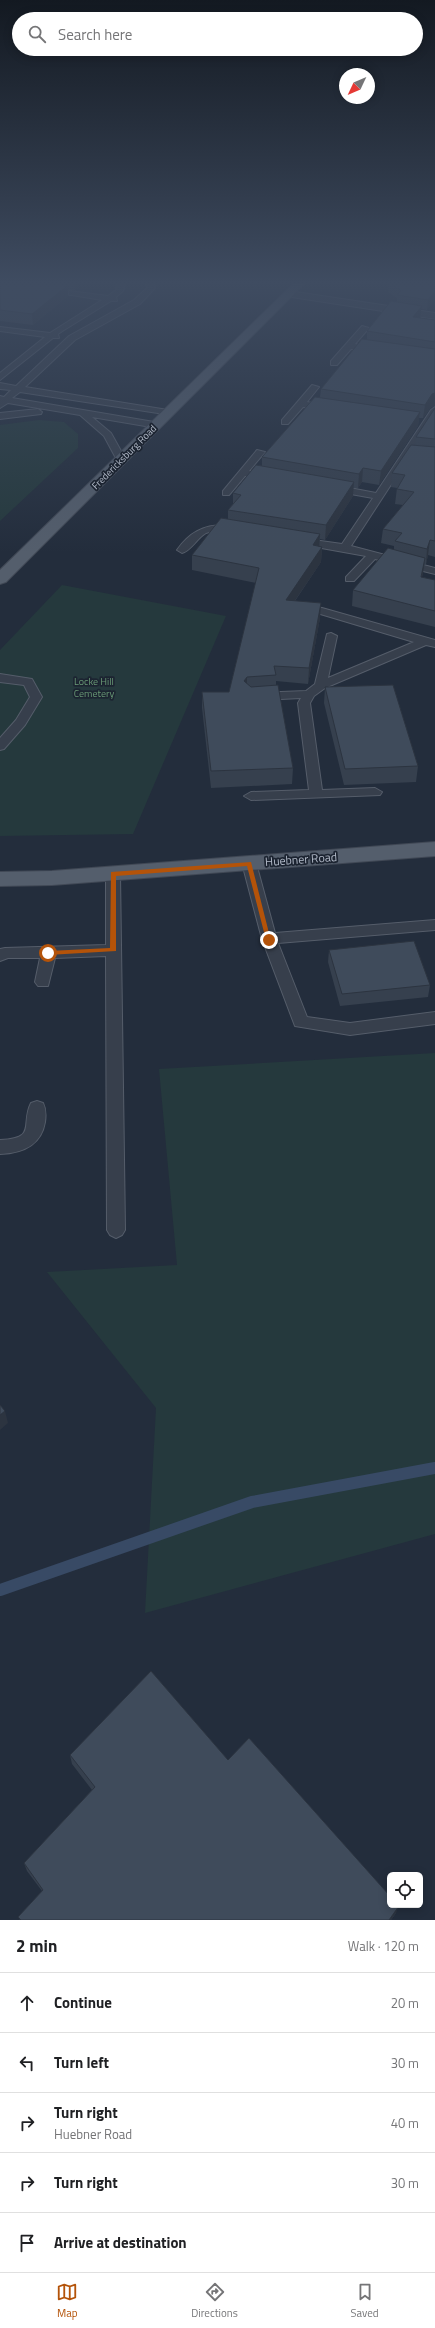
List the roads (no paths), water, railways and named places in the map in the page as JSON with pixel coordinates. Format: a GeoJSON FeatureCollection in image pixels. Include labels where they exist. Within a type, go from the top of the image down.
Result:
{"type":"FeatureCollection","features":[{"type":"Feature","properties":{"kind":"main road","name":"Fredericksburg Road"},"geometry":{"type":"LineString","coordinates":[[0,579],[208,374]]}},
{"type":"Feature","properties":{"kind":"main road","name":"Huebner Road"},"geometry":{"type":"LineString","coordinates":[[0,879],[52,878],[113,874],[435,849]]}},
{"type":"Feature","properties":{"kind":"lane"},"geometry":{"type":"LineString","coordinates":[[2,402],[34,375],[47,388],[65,396]]}},
{"type":"Feature","properties":{"kind":"lane"},"geometry":{"type":"LineString","coordinates":[[0,386],[168,413]]}},
{"type":"Feature","properties":{"kind":"lane"},"geometry":{"type":"LineString","coordinates":[[285,422],[315,387]]}},
{"type":"Feature","properties":{"kind":"lane"},"geometry":{"type":"LineString","coordinates":[[2,402],[58,409],[156,425]]}},
{"type":"Feature","properties":{"kind":"lane"},"geometry":{"type":"LineString","coordinates":[[301,404],[340,410]]}},
{"type":"Feature","properties":{"kind":"lane"},"geometry":{"type":"LineString","coordinates":[[0,416],[58,409]]}},
{"type":"Feature","properties":{"kind":"lane"},"geometry":{"type":"LineString","coordinates":[[344,548],[406,454],[423,422],[435,410]]}},
{"type":"Feature","properties":{"kind":"lane"},"geometry":{"type":"LineString","coordinates":[[81,413],[108,435],[121,460]]}},
{"type":"Feature","properties":{"kind":"lane"},"geometry":{"type":"LineString","coordinates":[[226,493],[260,452]]}},
{"type":"Feature","properties":{"kind":"lane"},"geometry":{"type":"LineString","coordinates":[[406,454],[421,456]]}},
{"type":"Feature","properties":{"kind":"lane"},"geometry":{"type":"LineString","coordinates":[[243,473],[280,479]]}},
{"type":"Feature","properties":{"kind":"lane"},"geometry":{"type":"LineString","coordinates":[[326,487],[378,496]]}},
{"type":"Feature","properties":{"kind":"lane"},"geometry":{"type":"LineString","coordinates":[[182,550],[192,537],[200,531],[225,528],[240,530]]}},
{"type":"Feature","properties":{"kind":"lane"},"geometry":{"type":"LineString","coordinates":[[292,539],[344,548],[435,571]]}},
{"type":"Feature","properties":{"kind":"lane"},"geometry":{"type":"LineString","coordinates":[[350,579],[373,555]]}},
{"type":"Feature","properties":{"kind":"lane"},"geometry":{"type":"LineString","coordinates":[[299,608],[318,610],[429,643]]}},
{"type":"Feature","properties":{"kind":"lane"},"geometry":{"type":"LineString","coordinates":[[321,685],[331,636]]}},
{"type":"Feature","properties":{"kind":"lane"},"geometry":{"type":"LineString","coordinates":[[316,794],[304,703],[309,694],[321,685],[429,643]]}},
{"type":"Feature","properties":{"kind":"lane"},"geometry":{"type":"LineString","coordinates":[[0,678],[28,682],[36,697],[21,722],[0,746]]}},
{"type":"Feature","properties":{"kind":"lane"},"geometry":{"type":"LineString","coordinates":[[252,697],[309,694]]}},
{"type":"Feature","properties":{"kind":"lane"},"geometry":{"type":"LineString","coordinates":[[251,796],[375,792]]}},
{"type":"Feature","properties":{"kind":"lane"},"geometry":{"type":"LineString","coordinates":[[249,864],[269,940],[301,1022],[350,1029],[435,1018]]}},
{"type":"Feature","properties":{"kind":"lane"},"geometry":{"type":"LineString","coordinates":[[113,874],[116,1230]]}},
{"type":"Feature","properties":{"kind":"lane"},"geometry":{"type":"LineString","coordinates":[[269,940],[435,925]]}},
{"type":"Feature","properties":{"kind":"lane"},"geometry":{"type":"LineString","coordinates":[[0,956],[5,953],[113,950]]}},
{"type":"Feature","properties":{"kind":"lane"},"geometry":{"type":"LineString","coordinates":[[43,982],[48,953]]}},
{"type":"Feature","properties":{"kind":"lane"},"geometry":{"type":"LineString","coordinates":[[0,1147],[14,1147],[31,1138],[38,1125],[36,1108]]}},
{"type":"Feature","properties":{"kind":"waterway"},"geometry":{"type":"LineString","coordinates":[[0,1590],[252,1502],[435,1468]]}},
{"type":"Feature","properties":{"kind":"park label","name":"Locke Hill Cemetery"},"geometry":{"type":"Point","coordinates":[94,686]}}]}
